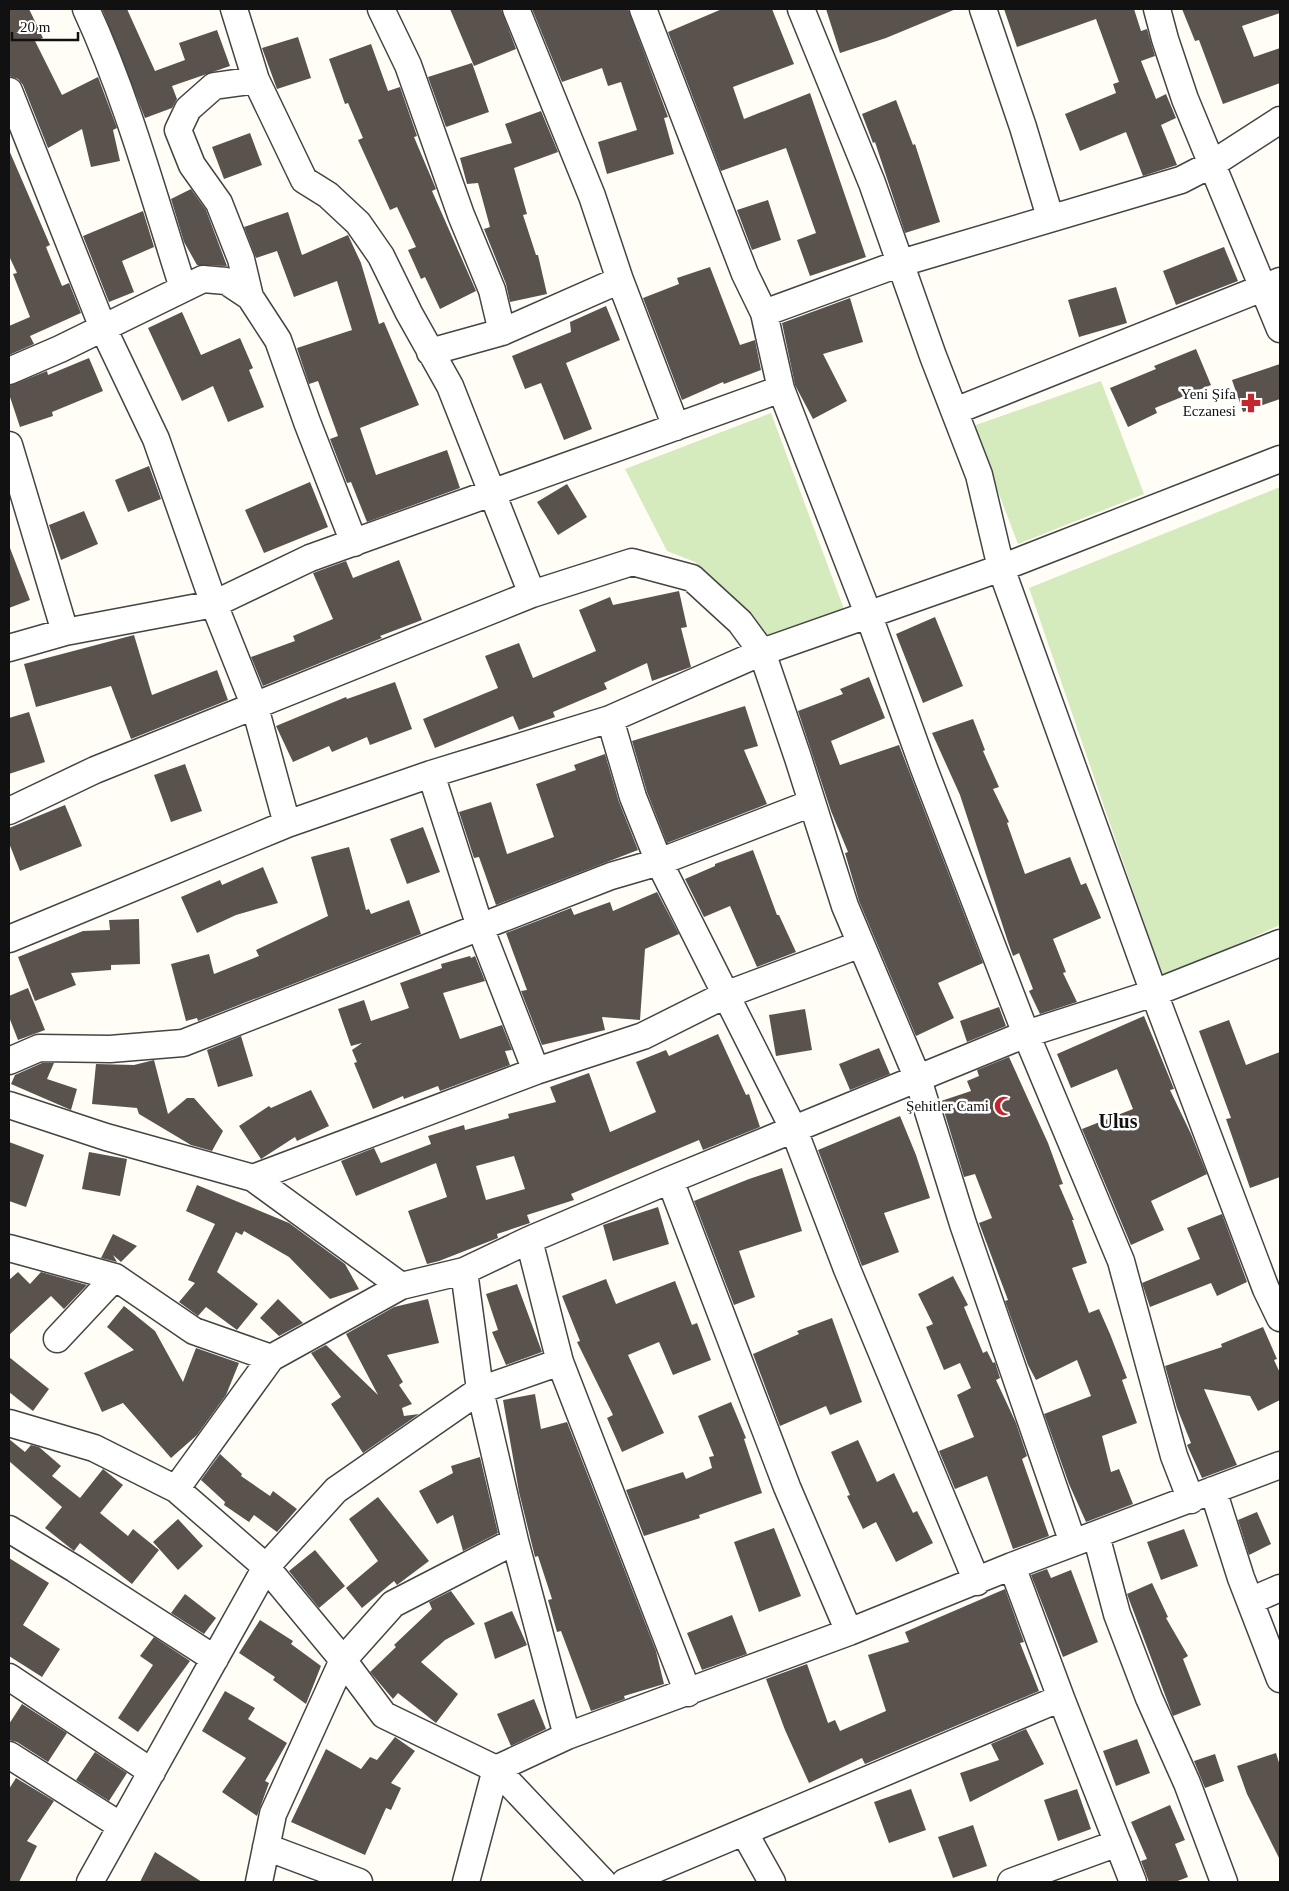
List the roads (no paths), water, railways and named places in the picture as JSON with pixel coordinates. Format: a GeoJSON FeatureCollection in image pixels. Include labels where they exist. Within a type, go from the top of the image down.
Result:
{"type":"FeatureCollection","features":[{"type":"Feature","properties":{"kind":"street"},"geometry":{"type":"LineString","coordinates":[[86,9],[103,46],[130,119],[183,288]]}},
{"type":"Feature","properties":{"kind":"street"},"geometry":{"type":"LineString","coordinates":[[234,9],[256,80],[304,180],[328,195],[358,224],[381,256],[430,352],[450,386],[532,594]]}},
{"type":"Feature","properties":{"kind":"street"},"geometry":{"type":"LineString","coordinates":[[381,9],[408,65],[461,215],[492,290],[502,332]]}},
{"type":"Feature","properties":{"kind":"street"},"geometry":{"type":"LineString","coordinates":[[516,9],[592,196],[620,280],[676,427]]}},
{"type":"Feature","properties":{"kind":"street"},"geometry":{"type":"LineString","coordinates":[[643,9],[745,274],[764,313],[780,389],[868,616],[923,766],[1026,1034],[1121,1261],[1174,1456],[1202,1495],[1250,1601],[1280,1679]]}},
{"type":"Feature","properties":{"kind":"street"},"geometry":{"type":"LineString","coordinates":[[801,9],[872,182],[979,475],[1001,568],[1154,993],[1266,1289],[1280,1318]]}},
{"type":"Feature","properties":{"kind":"street"},"geometry":{"type":"LineString","coordinates":[[983,9],[1023,127],[1050,217]]}},
{"type":"Feature","properties":{"kind":"street"},"geometry":{"type":"LineString","coordinates":[[1157,9],[1185,99],[1212,164],[1272,285],[1280,329]]}},
{"type":"Feature","properties":{"kind":"street"},"geometry":{"type":"LineString","coordinates":[[256,80],[214,86],[188,109],[178,130],[192,165],[219,203],[241,259],[250,297],[278,340],[307,422],[354,543]]}},
{"type":"Feature","properties":{"kind":"street"},"geometry":{"type":"LineString","coordinates":[[9,91],[103,328],[156,439],[214,604],[255,707],[287,824]]}},
{"type":"Feature","properties":{"kind":"street"},"geometry":{"type":"LineString","coordinates":[[764,313],[901,262],[1181,180],[1212,164],[1280,120]]}},
{"type":"Feature","properties":{"kind":"street"},"geometry":{"type":"LineString","coordinates":[[9,371],[203,280],[226,281],[250,297]]}},
{"type":"Feature","properties":{"kind":"street"},"geometry":{"type":"LineString","coordinates":[[430,352],[502,332],[620,280]]}},
{"type":"Feature","properties":{"kind":"street"},"geometry":{"type":"LineString","coordinates":[[955,412],[1272,285]]}},
{"type":"Feature","properties":{"kind":"street"},"geometry":{"type":"LineString","coordinates":[[9,648],[65,632],[214,604],[310,558],[780,389]]}},
{"type":"Feature","properties":{"kind":"street"},"geometry":{"type":"LineString","coordinates":[[9,445],[65,632]]}},
{"type":"Feature","properties":{"kind":"street"},"geometry":{"type":"LineString","coordinates":[[9,939],[287,824],[431,774],[610,719],[762,652],[1001,568],[1280,459]]}},
{"type":"Feature","properties":{"kind":"street"},"geometry":{"type":"LineString","coordinates":[[9,811],[96,770],[532,594],[632,562],[692,578],[740,622],[762,652],[845,906],[918,1079],[963,1224],[1085,1539],[1117,1614],[1149,1698],[1187,1783],[1224,1882]]}},
{"type":"Feature","properties":{"kind":"street"},"geometry":{"type":"LineString","coordinates":[[610,719],[633,797],[659,862],[794,1130],[847,1269],[976,1582]]}},
{"type":"Feature","properties":{"kind":"street"},"geometry":{"type":"LineString","coordinates":[[431,774],[480,926],[536,1071]]}},
{"type":"Feature","properties":{"kind":"street"},"geometry":{"type":"LineString","coordinates":[[9,1061],[39,1048],[110,1049],[183,1043],[611,876],[659,862],[812,803]]}},
{"type":"Feature","properties":{"kind":"street"},"geometry":{"type":"LineString","coordinates":[[176,1490],[271,1358],[401,1286],[464,1272],[529,1240],[670,1180],[1026,1034],[1154,993],[1280,943]]}},
{"type":"Feature","properties":{"kind":"street"},"geometry":{"type":"LineString","coordinates":[[253,1178],[536,1071],[643,1036],[726,995],[861,944]]}},
{"type":"Feature","properties":{"kind":"street"},"geometry":{"type":"LineString","coordinates":[[9,1105],[106,1137],[253,1178],[401,1286]]}},
{"type":"Feature","properties":{"kind":"street"},"geometry":{"type":"LineString","coordinates":[[670,1180],[788,1488],[848,1632]]}},
{"type":"Feature","properties":{"kind":"street"},"geometry":{"type":"LineString","coordinates":[[529,1240],[560,1362],[688,1693]]}},
{"type":"Feature","properties":{"kind":"street"},"geometry":{"type":"LineString","coordinates":[[9,1248],[115,1277],[194,1330],[271,1358]]}},
{"type":"Feature","properties":{"kind":"street"},"geometry":{"type":"LineString","coordinates":[[464,1272],[480,1390],[515,1541],[567,1736]]}},
{"type":"Feature","properties":{"kind":"street"},"geometry":{"type":"LineString","coordinates":[[57,1339],[115,1277]]}},
{"type":"Feature","properties":{"kind":"street"},"geometry":{"type":"LineString","coordinates":[[90,1882],[266,1567],[336,1490],[480,1390],[560,1362]]}},
{"type":"Feature","properties":{"kind":"street"},"geometry":{"type":"LineString","coordinates":[[9,1423],[94,1448],[176,1490],[266,1567],[343,1660],[384,1715],[496,1769],[591,1877]]}},
{"type":"Feature","properties":{"kind":"street"},"geometry":{"type":"LineString","coordinates":[[496,1769],[567,1736],[688,1693],[976,1582],[1012,1566],[1280,1465]]}},
{"type":"Feature","properties":{"kind":"street"},"geometry":{"type":"LineString","coordinates":[[9,1529],[215,1659]]}},
{"type":"Feature","properties":{"kind":"street"},"geometry":{"type":"LineString","coordinates":[[259,1882],[273,1814],[343,1660],[393,1604],[515,1541]]}},
{"type":"Feature","properties":{"kind":"street"},"geometry":{"type":"LineString","coordinates":[[1012,1566],[1133,1882]]}},
{"type":"Feature","properties":{"kind":"street"},"geometry":{"type":"LineString","coordinates":[[1250,1601],[1280,1588]]}},
{"type":"Feature","properties":{"kind":"street"},"geometry":{"type":"LineString","coordinates":[[9,1678],[152,1772]]}},
{"type":"Feature","properties":{"kind":"street"},"geometry":{"type":"LineString","coordinates":[[625,1882],[1061,1698]]}},
{"type":"Feature","properties":{"kind":"street"},"geometry":{"type":"LineString","coordinates":[[9,1755],[122,1826]]}},
{"type":"Feature","properties":{"kind":"street"},"geometry":{"type":"LineString","coordinates":[[466,1882],[496,1769]]}},
{"type":"Feature","properties":{"kind":"street"},"geometry":{"type":"LineString","coordinates":[[744,1832],[772,1882]]}},
{"type":"Feature","properties":{"kind":"street"},"geometry":{"type":"LineString","coordinates":[[1011,1882],[1118,1843]]}},
{"type":"Feature","properties":{"kind":"street"},"geometry":{"type":"LineString","coordinates":[[266,1848],[359,1882]]}},
{"type":"Feature","properties":{"kind":"place","name":"Yeni Şifa Eczanesi"},"geometry":{"type":"Point","coordinates":[1251,403]}},
{"type":"Feature","properties":{"kind":"place","name":"Şehitler Cami"},"geometry":{"type":"Point","coordinates":[1004,1106]}},
{"type":"Feature","properties":{"kind":"district","name":"Ulus"},"geometry":{"type":"Point","coordinates":[1118,1121]}}]}
